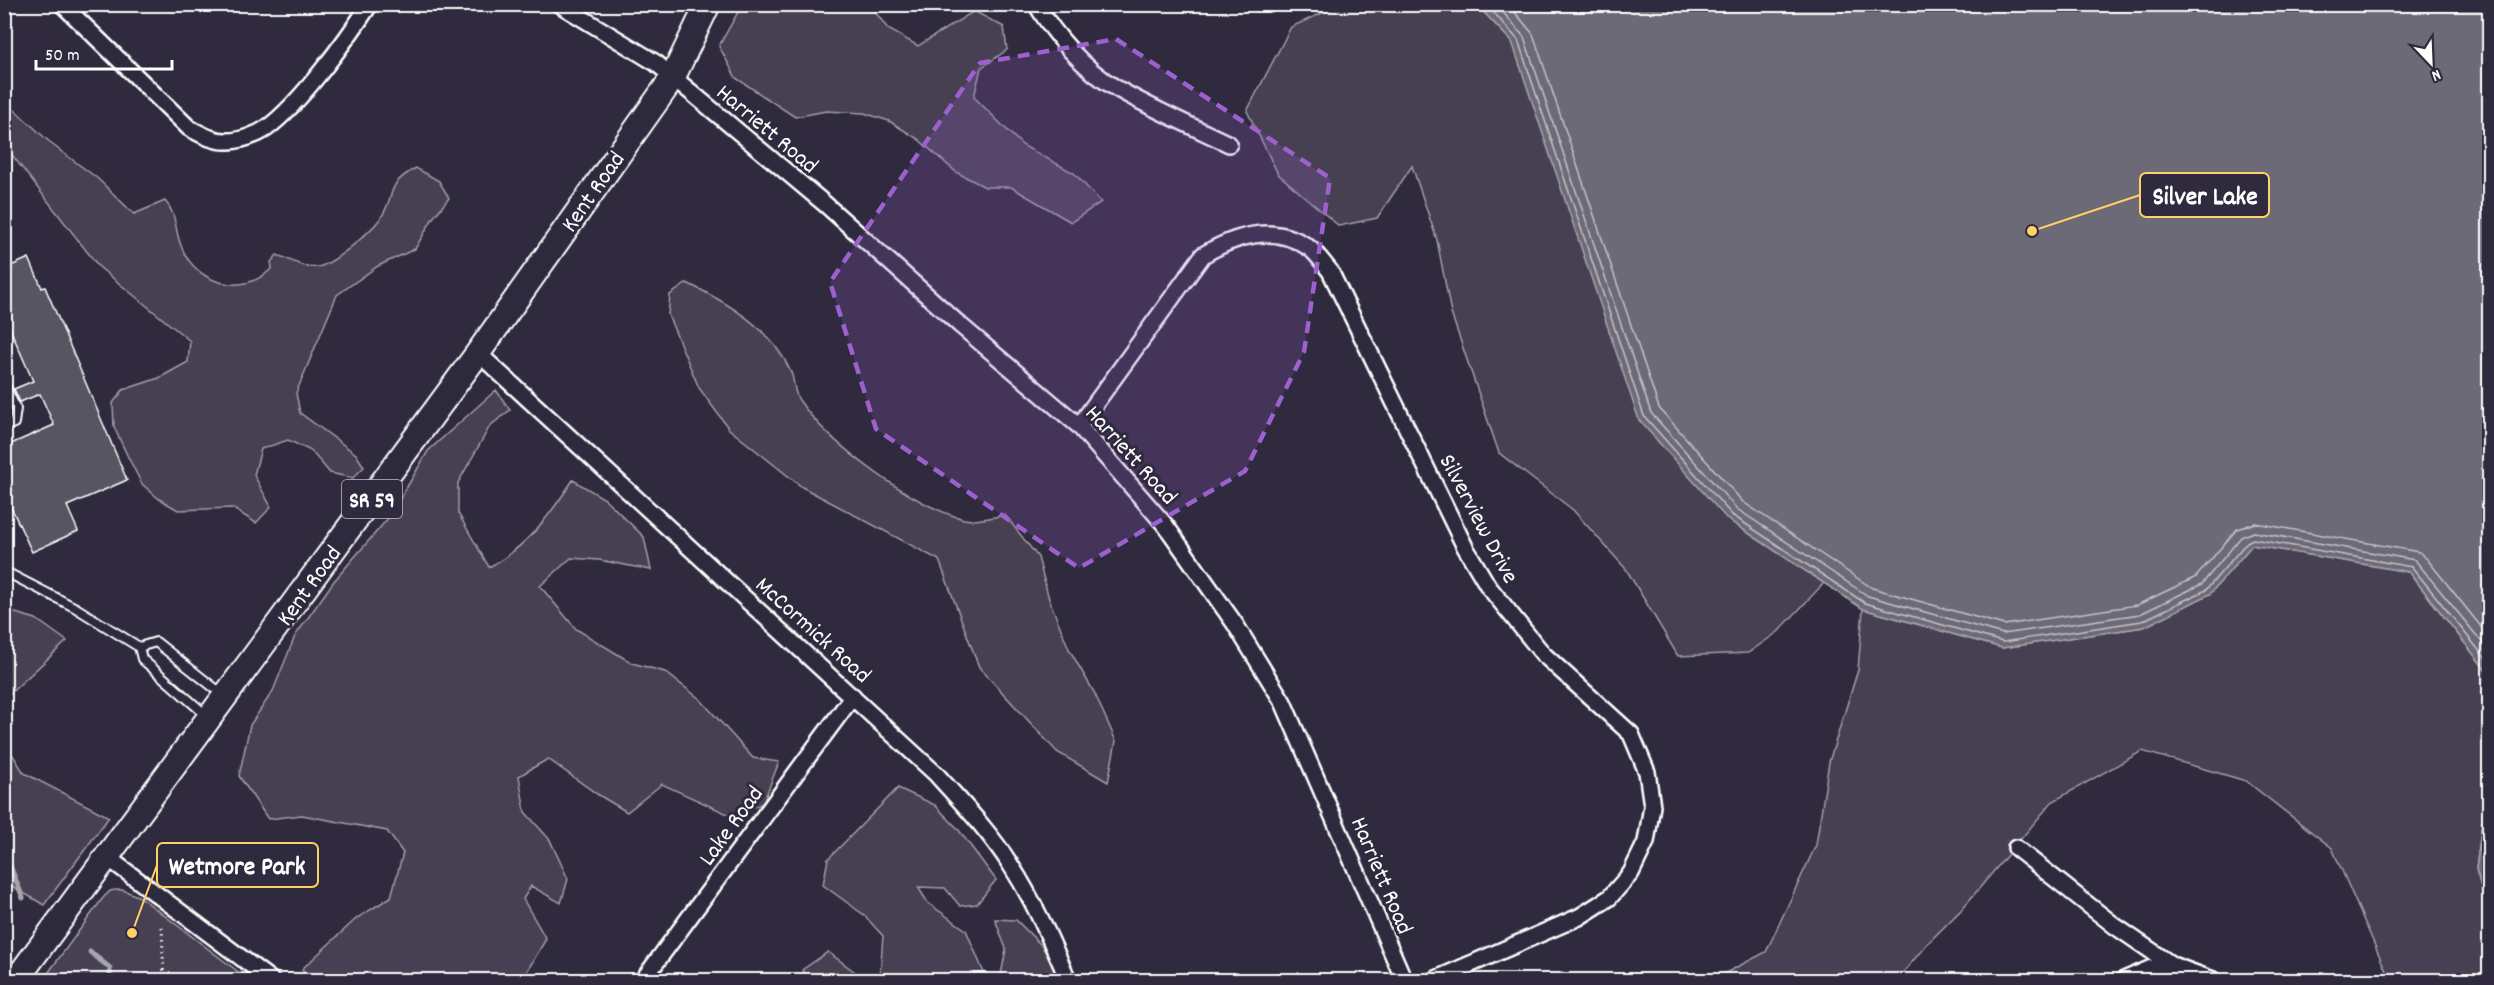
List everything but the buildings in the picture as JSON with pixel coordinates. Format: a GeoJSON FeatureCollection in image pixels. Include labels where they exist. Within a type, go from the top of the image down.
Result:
{"type":"FeatureCollection","features":[{"type":"Feature","properties":{"kind":"main road","name":"Kent Road"},"geometry":{"type":"LineString","coordinates":[[16,981],[478,353],[672,79],[708,4]]}},
{"type":"Feature","properties":{"kind":"street"},"geometry":{"type":"LineString","coordinates":[[62,4],[189,128],[209,138],[228,141],[249,136],[267,128],[296,99],[340,47],[370,4]]}},
{"type":"Feature","properties":{"kind":"street","name":"Harriett Road"},"geometry":{"type":"LineString","coordinates":[[560,4],[656,63],[672,79],[825,204],[960,325],[1079,426],[1172,534],[1235,624],[1283,702],[1404,981]]}},
{"type":"Feature","properties":{"kind":"street"},"geometry":{"type":"LineString","coordinates":[[1036,4],[1045,19],[1085,64],[1115,88],[1229,144]]}},
{"type":"Feature","properties":{"kind":"street","name":"Silverview Drive"},"geometry":{"type":"LineString","coordinates":[[1079,426],[1203,255],[1228,240],[1251,234],[1285,236],[1308,247],[1330,271],[1466,548],[1488,586],[1543,654],[1631,734],[1647,772],[1652,806],[1646,842],[1631,873],[1610,898],[1580,917],[1434,981]]}},
{"type":"Feature","properties":{"kind":"street","name":"McCormick Road"},"geometry":{"type":"LineString","coordinates":[[478,353],[936,774],[982,826],[1023,885],[1046,929],[1068,981]]}},
{"type":"Feature","properties":{"kind":"street","name":"Lake Road"},"geometry":{"type":"LineString","coordinates":[[643,981],[853,696]]}},
{"type":"Feature","properties":{"kind":"street"},"geometry":{"type":"LineString","coordinates":[[2016,848],[2115,926],[2172,965],[2213,981]]}},
{"type":"Feature","properties":{"kind":"street"},"geometry":{"type":"LineString","coordinates":[[107,857],[272,981]]}},
{"type":"Feature","properties":{"kind":"street"},"geometry":{"type":"LineString","coordinates":[[2124,981],[2152,968],[2172,965]]}},
{"type":"Feature","properties":{"kind":"lane"},"geometry":{"type":"LineString","coordinates":[[4,383],[16,409],[14,423],[4,427]]}},
{"type":"Feature","properties":{"kind":"lane"},"geometry":{"type":"LineString","coordinates":[[4,571],[76,608],[139,647],[142,658],[210,718]]}},
{"type":"Feature","properties":{"kind":"lane"},"geometry":{"type":"LineString","coordinates":[[139,647],[156,642],[225,697]]}},
{"type":"Feature","properties":{"kind":"path"},"geometry":{"type":"LineString","coordinates":[[162,927],[164,981]]}},
{"type":"Feature","properties":{"kind":"highlighted area"},"geometry":{"type":"Polygon","coordinates":[[[1116,39],[1330,178],[1304,352],[1245,471],[1079,568],[876,429],[830,282],[980,63],[1116,39]]]}},
{"type":"Feature","properties":{"kind":"shaded area"},"geometry":{"type":"Polygon","coordinates":[[[742,5],[870,5],[888,29],[918,46],[974,11],[1004,27],[1007,50],[981,68],[974,97],[1022,145],[1074,173],[1101,202],[1071,222],[1011,187],[985,187],[956,172],[918,139],[889,121],[864,113],[826,111],[795,117],[736,78],[719,46],[742,5]]]}},
{"type":"Feature","properties":{"kind":"shaded area"},"geometry":{"type":"Polygon","coordinates":[[[1340,5],[1477,5],[1512,42],[1727,519],[1824,583],[1778,632],[1748,653],[1678,656],[1626,569],[1573,510],[1499,453],[1451,313],[1437,240],[1412,166],[1377,218],[1339,226],[1278,174],[1247,111],[1291,27],[1340,5]]]}},
{"type":"Feature","properties":{"kind":"shaded area"},"geometry":{"type":"Polygon","coordinates":[[[5,101],[54,146],[97,178],[134,214],[165,201],[172,212],[182,248],[189,261],[199,271],[222,283],[249,282],[261,277],[272,268],[271,262],[277,255],[307,267],[324,265],[351,247],[375,225],[385,211],[395,186],[406,174],[416,168],[439,181],[449,198],[433,218],[415,249],[378,266],[337,295],[296,393],[300,413],[356,454],[364,467],[353,478],[330,473],[311,451],[288,440],[261,449],[254,475],[271,507],[256,523],[232,508],[178,510],[159,499],[142,484],[114,427],[113,403],[123,390],[159,378],[188,362],[190,341],[99,267],[9,151],[5,149],[5,101]]]}},
{"type":"Feature","properties":{"kind":"shaded area"},"geometry":{"type":"Polygon","coordinates":[[[687,283],[732,308],[772,341],[792,374],[797,397],[830,435],[874,471],[897,487],[943,512],[969,520],[1005,515],[1038,557],[1049,599],[1069,649],[1094,692],[1116,741],[1108,782],[1057,752],[979,667],[939,560],[802,487],[729,429],[699,388],[668,315],[670,295],[687,283]]]}},
{"type":"Feature","properties":{"kind":"shaded area"},"geometry":{"type":"Polygon","coordinates":[[[496,390],[510,410],[490,426],[458,483],[458,513],[489,567],[515,550],[537,529],[573,480],[605,499],[644,537],[651,570],[599,560],[571,558],[540,586],[576,629],[632,663],[665,672],[700,699],[753,758],[779,762],[763,803],[734,817],[662,784],[627,812],[548,759],[519,776],[525,812],[550,840],[568,879],[561,903],[531,886],[523,899],[546,939],[523,978],[515,980],[312,980],[302,969],[357,918],[391,897],[403,853],[387,831],[302,815],[268,819],[239,776],[250,725],[273,691],[295,636],[334,581],[390,516],[428,451],[496,390]]]}},
{"type":"Feature","properties":{"kind":"shaded area"},"geometry":{"type":"Polygon","coordinates":[[[2252,545],[2409,572],[2489,674],[2489,771],[2476,869],[2489,915],[2489,980],[2390,980],[2332,848],[2246,781],[2142,751],[2052,802],[1961,910],[1927,944],[1897,980],[1712,980],[1766,952],[1816,845],[1829,762],[1858,670],[1863,609],[2002,648],[2144,627],[2210,594],[2252,545]]]}},
{"type":"Feature","properties":{"kind":"shaded area"},"geometry":{"type":"Polygon","coordinates":[[[5,610],[36,619],[67,641],[5,698],[5,610]]]}},
{"type":"Feature","properties":{"kind":"shaded area"},"geometry":{"type":"Polygon","coordinates":[[[4,741],[24,773],[109,817],[44,905],[5,882],[4,741]]]}},
{"type":"Feature","properties":{"kind":"shaded area"},"geometry":{"type":"Polygon","coordinates":[[[898,788],[935,805],[958,829],[996,880],[977,904],[960,906],[945,888],[918,887],[928,903],[966,930],[984,973],[999,980],[866,980],[880,975],[883,936],[864,915],[823,885],[828,859],[898,788]]]}},
{"type":"Feature","properties":{"kind":"shaded area"},"geometry":{"type":"Polygon","coordinates":[[[123,890],[140,897],[249,980],[43,980],[103,898],[110,891],[123,890]]]}},
{"type":"Feature","properties":{"kind":"shaded area"},"geometry":{"type":"Polygon","coordinates":[[[995,919],[1016,920],[1042,946],[1060,980],[1000,980],[1006,949],[995,919]]]}},
{"type":"Feature","properties":{"kind":"shaded area"},"geometry":{"type":"Polygon","coordinates":[[[828,952],[866,980],[808,980],[802,970],[828,952]]]}},
{"type":"Feature","properties":{"kind":"water"},"geometry":{"type":"Polygon","coordinates":[[[1477,5],[2489,5],[2489,674],[2409,572],[2252,545],[2210,594],[2144,627],[2002,648],[1863,609],[1727,519],[1639,420],[1512,42],[1477,5]]]}},
{"type":"Feature","properties":{"kind":"water"},"geometry":{"type":"Polygon","coordinates":[[[2489,771],[2490,915],[2476,869],[2489,771]]]}},
{"type":"Feature","properties":{"kind":"waterway"},"geometry":{"type":"LineString","coordinates":[[4,851],[23,898]]}},
{"type":"Feature","properties":{"kind":"waterway"},"geometry":{"type":"LineString","coordinates":[[90,952],[110,968],[110,980]]}},
{"type":"Feature","properties":{"kind":"place","name":"Silver Lake"},"geometry":{"type":"Point","coordinates":[2032,231]}},
{"type":"Feature","properties":{"kind":"place","name":"Wetmore Park"},"geometry":{"type":"Point","coordinates":[132,933]}}]}
